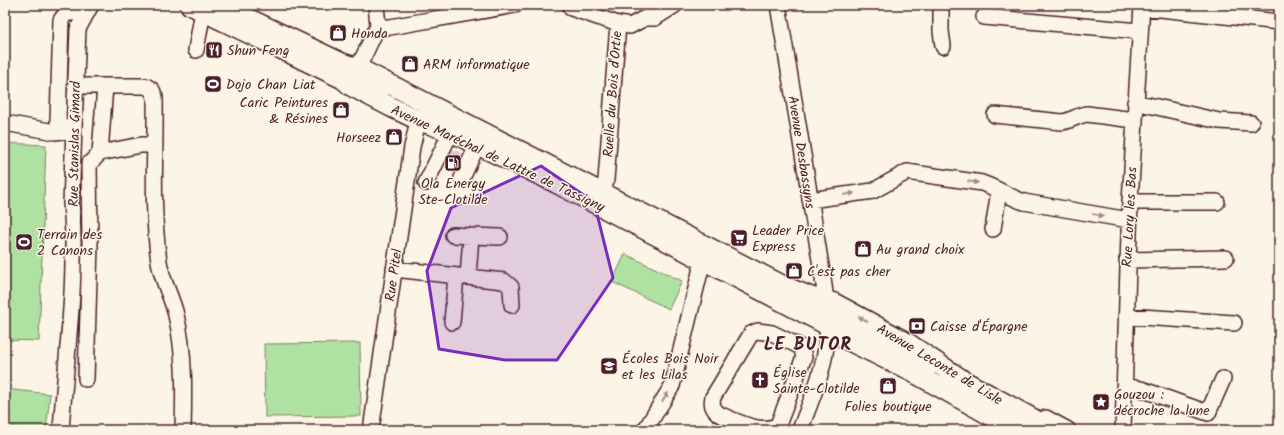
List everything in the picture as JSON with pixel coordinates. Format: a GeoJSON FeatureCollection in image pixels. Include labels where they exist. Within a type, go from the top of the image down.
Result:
{"type":"FeatureCollection","features":[{"type":"Feature","properties":{"kind":"main road","name":"Avenue Maréchal de Lattre de Tassigny"},"geometry":{"type":"LineString","coordinates":[[205,7],[342,63],[358,68],[603,192],[784,286],[811,297],[826,313]]}},
{"type":"Feature","properties":{"kind":"main road","name":"Avenue Maréchal de Lattre de Tassigny"},"geometry":{"type":"LineString","coordinates":[[205,7],[344,79],[376,100],[420,121],[451,132],[477,146],[556,183],[704,260],[826,313]]}},
{"type":"Feature","properties":{"kind":"main road","name":"Avenue Leconte de Lisle"},"geometry":{"type":"LineString","coordinates":[[1016,430],[916,374],[845,339],[826,313],[834,302],[906,342],[967,383],[1054,430]]}},
{"type":"Feature","properties":{"kind":"street"},"geometry":{"type":"LineString","coordinates":[[358,68],[378,26],[376,5]]}},
{"type":"Feature","properties":{"kind":"street"},"geometry":{"type":"LineString","coordinates":[[378,26],[390,27],[515,5]]}},
{"type":"Feature","properties":{"kind":"street","name":"Ruelle du Bois d'Ortie"},"geometry":{"type":"LineString","coordinates":[[571,5],[572,8],[618,24],[606,180],[603,192]]}},
{"type":"Feature","properties":{"kind":"street"},"geometry":{"type":"LineString","coordinates":[[618,24],[630,26],[643,11],[655,18],[674,5]]}},
{"type":"Feature","properties":{"kind":"street","name":"Avenue Desbassyns"},"geometry":{"type":"LineString","coordinates":[[778,5],[810,200],[826,313],[824,358],[819,377],[800,430]]}},
{"type":"Feature","properties":{"kind":"street"},"geometry":{"type":"LineString","coordinates":[[941,5],[941,30],[943,46]]}},
{"type":"Feature","properties":{"kind":"street"},"geometry":{"type":"LineString","coordinates":[[1142,6],[1279,22]]}},
{"type":"Feature","properties":{"kind":"street","name":"Rue Lory les Bas"},"geometry":{"type":"LineString","coordinates":[[1122,430],[1125,386],[1127,260],[1139,31],[1142,6]]}},
{"type":"Feature","properties":{"kind":"street"},"geometry":{"type":"LineString","coordinates":[[196,50],[205,7]]}},
{"type":"Feature","properties":{"kind":"street","name":"Avenue Maréchal de Lattre de Tassigny"},"geometry":{"type":"LineString","coordinates":[[205,7],[509,151],[826,313]]}},
{"type":"Feature","properties":{"kind":"street"},"geometry":{"type":"LineString","coordinates":[[68,130],[58,121],[61,20],[66,13],[87,11]]}},
{"type":"Feature","properties":{"kind":"street","name":"Rue Stanislas Gimard"},"geometry":{"type":"LineString","coordinates":[[61,430],[66,355],[70,332],[68,130],[75,86],[78,29],[87,11]]}},
{"type":"Feature","properties":{"kind":"street"},"geometry":{"type":"LineString","coordinates":[[984,17],[1139,31]]}},
{"type":"Feature","properties":{"kind":"street"},"geometry":{"type":"LineString","coordinates":[[75,86],[146,86],[152,90],[155,97],[157,249],[159,263],[176,315],[183,352],[184,430]]}},
{"type":"Feature","properties":{"kind":"street"},"geometry":{"type":"LineString","coordinates":[[100,152],[105,86]]}},
{"type":"Feature","properties":{"kind":"street"},"geometry":{"type":"LineString","coordinates":[[1135,102],[1219,121],[1251,123]]}},
{"type":"Feature","properties":{"kind":"street"},"geometry":{"type":"LineString","coordinates":[[995,114],[1062,122],[1068,122],[1081,114],[1134,120]]}},
{"type":"Feature","properties":{"kind":"street","name":"Rue Pitel"},"geometry":{"type":"LineString","coordinates":[[371,430],[412,147],[420,121]]}},
{"type":"Feature","properties":{"kind":"street"},"geometry":{"type":"LineString","coordinates":[[5,123],[55,132],[68,130]]}},
{"type":"Feature","properties":{"kind":"street"},"geometry":{"type":"LineString","coordinates":[[451,132],[456,162]]}},
{"type":"Feature","properties":{"kind":"street"},"geometry":{"type":"LineString","coordinates":[[86,379],[90,246],[89,172],[92,160],[100,152],[141,145],[155,145]]}},
{"type":"Feature","properties":{"kind":"street"},"geometry":{"type":"LineString","coordinates":[[426,183],[477,146]]}},
{"type":"Feature","properties":{"kind":"street"},"geometry":{"type":"LineString","coordinates":[[810,200],[873,190],[907,172],[982,183],[1024,202],[1129,220]]}},
{"type":"Feature","properties":{"kind":"street"},"geometry":{"type":"LineString","coordinates":[[993,229],[999,191]]}},
{"type":"Feature","properties":{"kind":"street"},"geometry":{"type":"LineString","coordinates":[[1130,202],[1218,202]]}},
{"type":"Feature","properties":{"kind":"street"},"geometry":{"type":"LineString","coordinates":[[453,236],[500,237]]}},
{"type":"Feature","properties":{"kind":"street"},"geometry":{"type":"LineString","coordinates":[[452,322],[471,236]]}},
{"type":"Feature","properties":{"kind":"street"},"geometry":{"type":"LineString","coordinates":[[1127,260],[1226,258]]}},
{"type":"Feature","properties":{"kind":"street"},"geometry":{"type":"LineString","coordinates":[[645,430],[672,386],[704,260]]}},
{"type":"Feature","properties":{"kind":"street"},"geometry":{"type":"LineString","coordinates":[[394,269],[508,282],[511,287],[512,305]]}},
{"type":"Feature","properties":{"kind":"street","name":"Avenue Leconte de Lisle"},"geometry":{"type":"LineString","coordinates":[[826,313],[1038,430]]}},
{"type":"Feature","properties":{"kind":"street"},"geometry":{"type":"LineString","coordinates":[[1126,316],[1234,323]]}},
{"type":"Feature","properties":{"kind":"street"},"geometry":{"type":"LineString","coordinates":[[758,331],[772,333],[801,347],[804,357],[799,370],[778,425],[774,428],[765,430],[753,428],[719,414],[713,407],[713,397],[751,334],[758,331]]}},
{"type":"Feature","properties":{"kind":"street"},"geometry":{"type":"LineString","coordinates":[[824,358],[845,339]]}},
{"type":"Feature","properties":{"kind":"street"},"geometry":{"type":"LineString","coordinates":[[799,370],[819,377]]}},
{"type":"Feature","properties":{"kind":"street","name":"Avenue Leconte de Lisle"},"geometry":{"type":"LineString","coordinates":[[916,374],[918,384],[921,387],[999,430]]}},
{"type":"Feature","properties":{"kind":"street"},"geometry":{"type":"LineString","coordinates":[[1125,386],[1141,389],[1208,414],[1223,378]]}},
{"type":"Feature","properties":{"kind":"street"},"geometry":{"type":"LineString","coordinates":[[967,383],[978,380],[1068,430]]}},
{"type":"Feature","properties":{"kind":"highlighted area"},"geometry":{"type":"Polygon","coordinates":[[[541,166],[594,202],[613,278],[557,360],[505,360],[439,349],[427,271],[451,208],[541,166]]]}},
{"type":"Feature","properties":{"kind":"green space","name":"Terrain des 2 Canons"},"geometry":{"type":"Polygon","coordinates":[[[5,143],[46,145],[39,341],[5,340],[5,143]]]}},
{"type":"Feature","properties":{"kind":"green space"},"geometry":{"type":"Polygon","coordinates":[[[625,254],[682,281],[669,309],[612,282],[625,254]]]}},
{"type":"Feature","properties":{"kind":"green space"},"geometry":{"type":"Polygon","coordinates":[[[360,343],[361,416],[265,417],[264,344],[360,343]]]}},
{"type":"Feature","properties":{"kind":"green space"},"geometry":{"type":"Polygon","coordinates":[[[5,389],[50,394],[46,430],[5,427],[5,389]]]}},
{"type":"Feature","properties":{"kind":"tunnel"},"geometry":{"type":"LineString","coordinates":[[450,156],[460,161]]}},
{"type":"Feature","properties":{"kind":"place","name":"Honda"},"geometry":{"type":"Point","coordinates":[338,33]}},
{"type":"Feature","properties":{"kind":"place","name":"Shun Feng"},"geometry":{"type":"Point","coordinates":[214,50]}},
{"type":"Feature","properties":{"kind":"place","name":"ARM informatique"},"geometry":{"type":"Point","coordinates":[410,64]}},
{"type":"Feature","properties":{"kind":"place","name":"Dojo Chan Liat"},"geometry":{"type":"Point","coordinates":[213,84]}},
{"type":"Feature","properties":{"kind":"place","name":"Caric Peintures & Résines"},"geometry":{"type":"Point","coordinates":[341,110]}},
{"type":"Feature","properties":{"kind":"place","name":"Horseez"},"geometry":{"type":"Point","coordinates":[394,137]}},
{"type":"Feature","properties":{"kind":"place","name":"Ola Energy Ste-Clotilde"},"geometry":{"type":"Point","coordinates":[453,163]}},
{"type":"Feature","properties":{"kind":"place","name":"Leader Price Express"},"geometry":{"type":"Point","coordinates":[739,238]}},
{"type":"Feature","properties":{"kind":"place","name":"Terrain des 2 Canons"},"geometry":{"type":"Point","coordinates":[24,242]}},
{"type":"Feature","properties":{"kind":"place","name":"Au grand choix"},"geometry":{"type":"Point","coordinates":[863,249]}},
{"type":"Feature","properties":{"kind":"place","name":"C'est pas cher"},"geometry":{"type":"Point","coordinates":[794,271]}},
{"type":"Feature","properties":{"kind":"place","name":"Caisse d'Épargne"},"geometry":{"type":"Point","coordinates":[917,326]}},
{"type":"Feature","properties":{"kind":"place","name":"Écoles Bois Noir et les Lilas"},"geometry":{"type":"Point","coordinates":[609,366]}},
{"type":"Feature","properties":{"kind":"place","name":"Église Sainte-Clotilde"},"geometry":{"type":"Point","coordinates":[760,380]}},
{"type":"Feature","properties":{"kind":"place","name":"Folies boutique"},"geometry":{"type":"Point","coordinates":[888,386]}},
{"type":"Feature","properties":{"kind":"place","name":"Gouzou : décroche la lune"},"geometry":{"type":"Point","coordinates":[1101,402]}},
{"type":"Feature","properties":{"kind":"district","name":"LE BUTOR"},"geometry":{"type":"Point","coordinates":[808,344]}}]}
